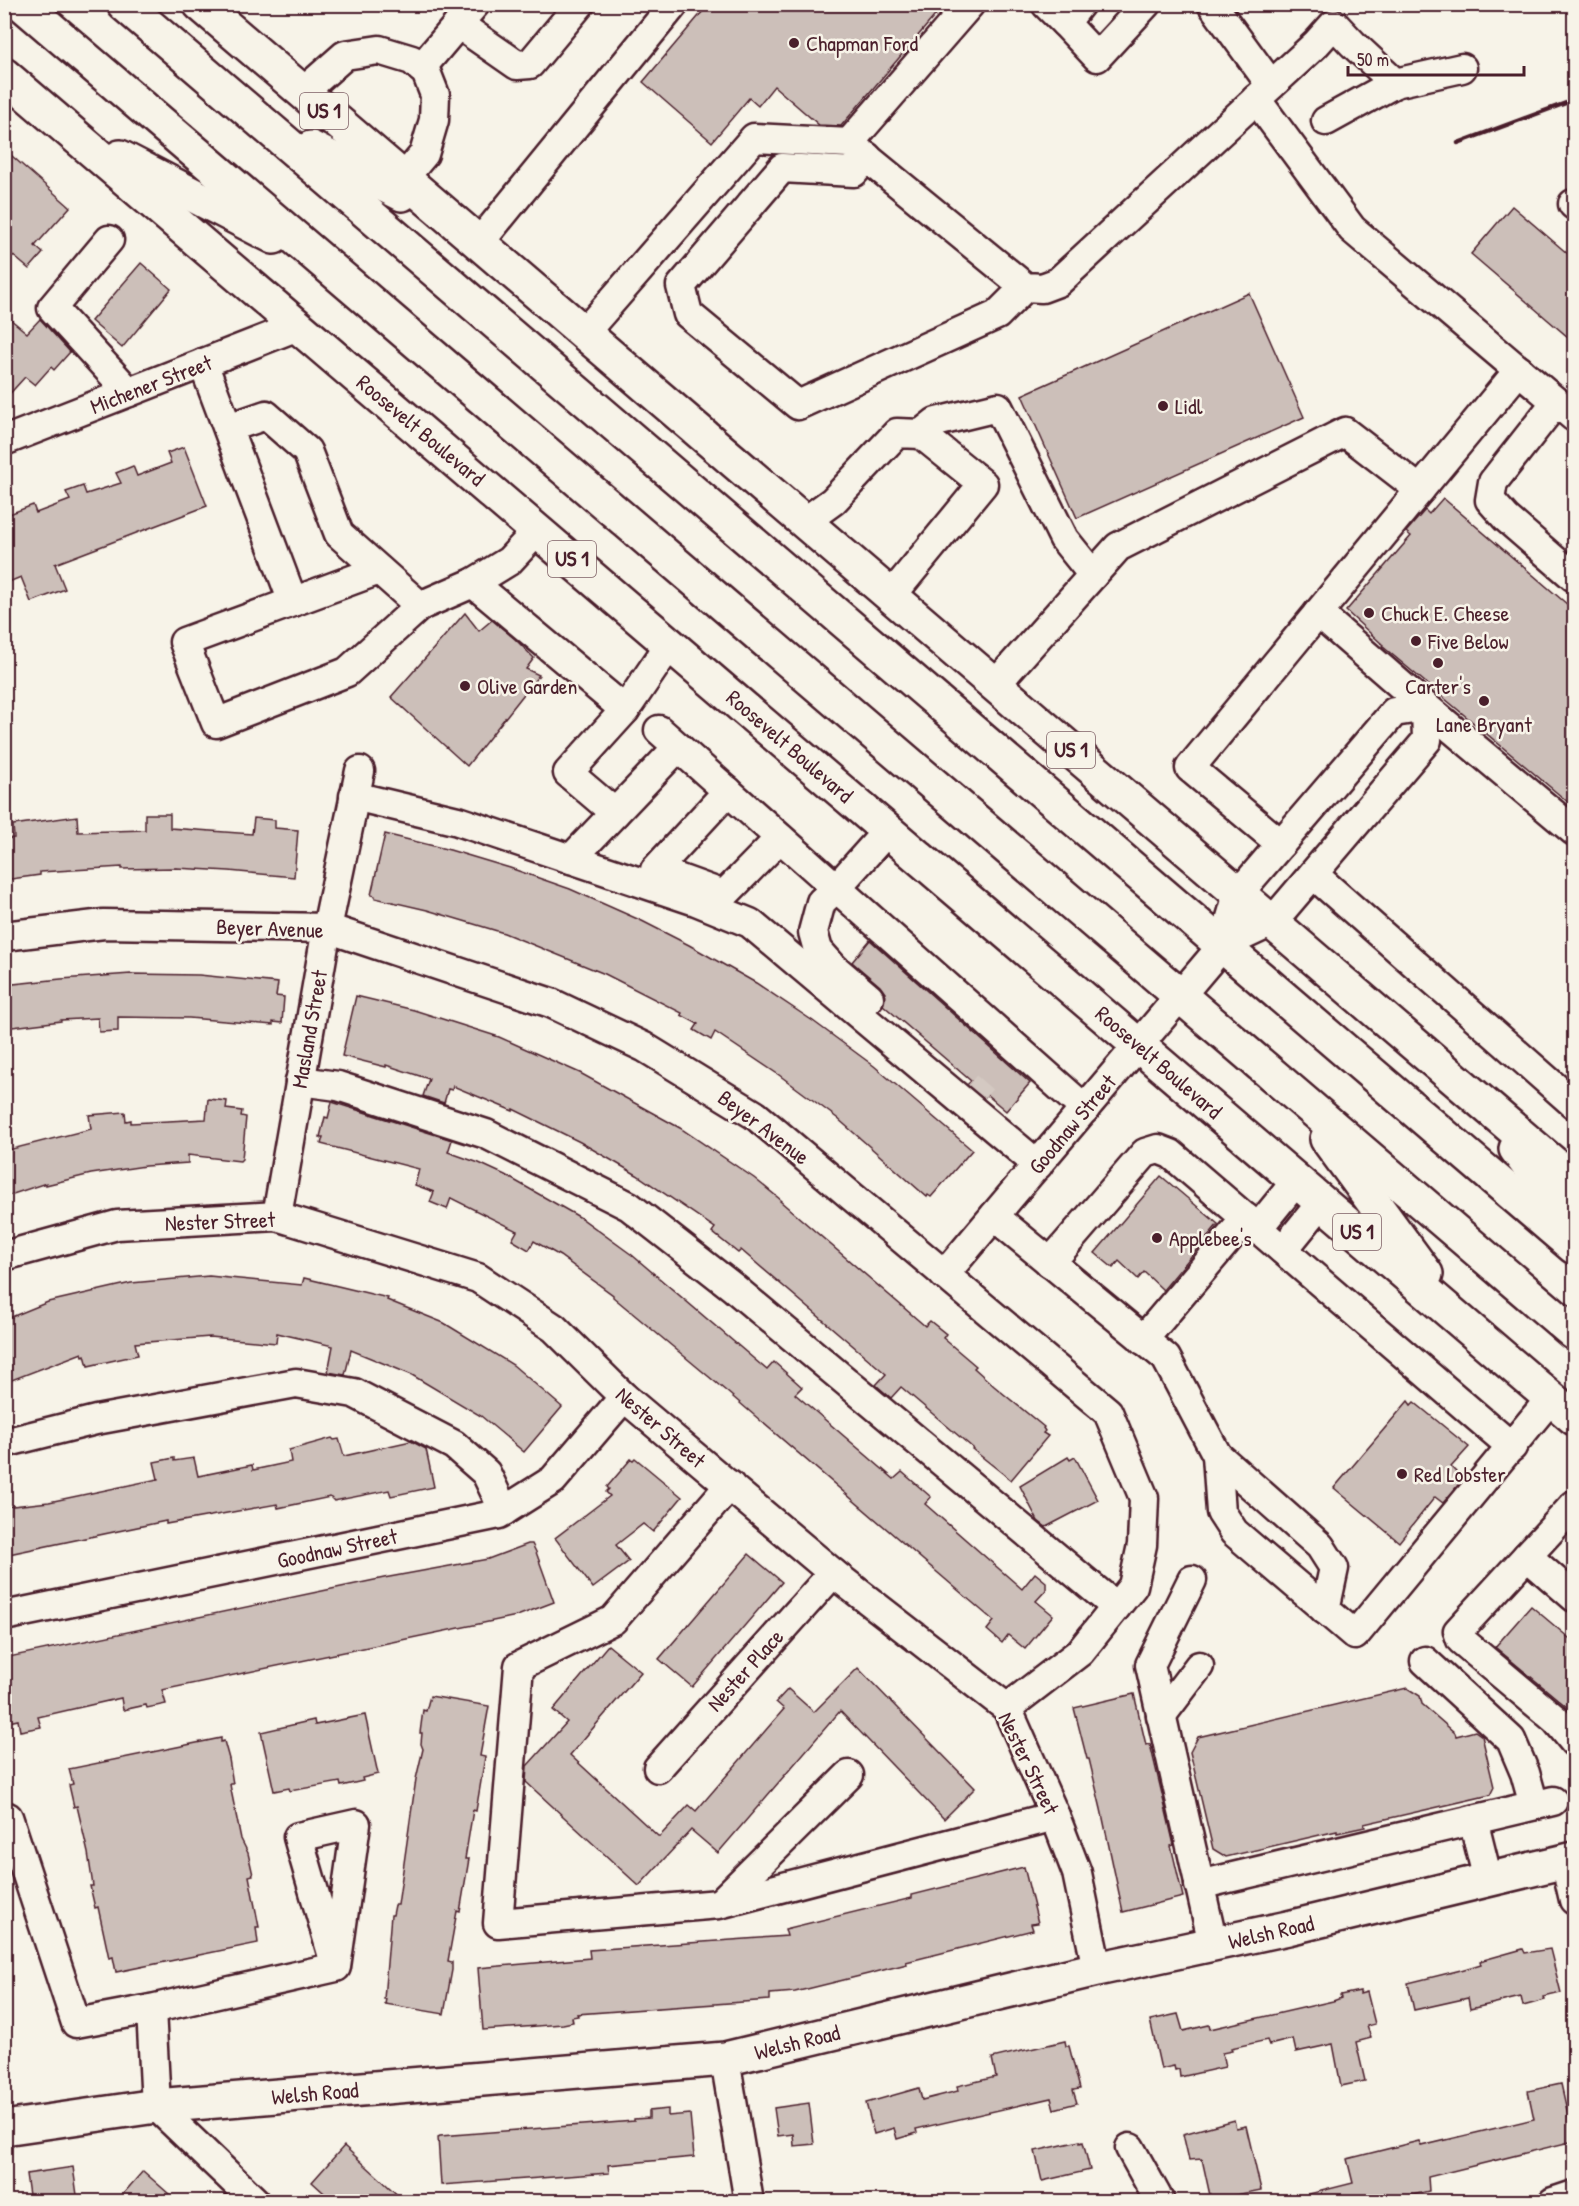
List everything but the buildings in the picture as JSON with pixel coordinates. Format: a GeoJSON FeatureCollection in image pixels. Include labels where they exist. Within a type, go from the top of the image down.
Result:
{"type":"FeatureCollection","features":[{"type":"Feature","properties":{"kind":"main road"},"geometry":{"type":"LineString","coordinates":[[22,4],[1575,1333]]}},
{"type":"Feature","properties":{"kind":"main road","name":"US 1"},"geometry":{"type":"LineString","coordinates":[[124,4],[1575,1247]]}},
{"type":"Feature","properties":{"kind":"main road","name":"US 1"},"geometry":{"type":"LineString","coordinates":[[200,4],[1575,1181]]}},
{"type":"Feature","properties":{"kind":"main road","name":"Roosevelt Boulevard"},"geometry":{"type":"LineString","coordinates":[[4,75],[1563,1408]]}},
{"type":"Feature","properties":{"kind":"main road"},"geometry":{"type":"LineString","coordinates":[[264,125],[449,217]]}},
{"type":"Feature","properties":{"kind":"main road"},"geometry":{"type":"LineString","coordinates":[[71,132],[324,263]]}},
{"type":"Feature","properties":{"kind":"main road"},"geometry":{"type":"LineString","coordinates":[[1292,1092],[1461,1321]]}},
{"type":"Feature","properties":{"kind":"main road"},"geometry":{"type":"LineString","coordinates":[[1479,1100],[1575,1227]]}},
{"type":"Feature","properties":{"kind":"main road","name":"Welsh Road"},"geometry":{"type":"LineString","coordinates":[[4,2128],[156,2106],[725,2059],[1097,1969],[1570,1860]]}},
{"type":"Feature","properties":{"kind":"street"},"geometry":{"type":"LineString","coordinates":[[421,68],[467,14],[517,65],[530,64],[580,4]]}},
{"type":"Feature","properties":{"kind":"street"},"geometry":{"type":"LineString","coordinates":[[479,243],[674,4]]}},
{"type":"Feature","properties":{"kind":"street"},"geometry":{"type":"LineString","coordinates":[[970,4],[858,150],[854,172],[782,168],[681,286],[688,314],[798,405],[997,315],[1025,287]]}},
{"type":"Feature","properties":{"kind":"street"},"geometry":{"type":"LineString","coordinates":[[1063,11],[1097,57],[1146,4]]}},
{"type":"Feature","properties":{"kind":"street"},"geometry":{"type":"LineString","coordinates":[[1212,4],[1263,92],[1352,229],[1565,410],[1493,482],[1490,500],[1506,518],[1575,576]]}},
{"type":"Feature","properties":{"kind":"street"},"geometry":{"type":"LineString","coordinates":[[584,333],[754,138],[858,150],[1025,287],[1042,288],[1059,282],[1334,24],[1395,83]]}},
{"type":"Feature","properties":{"kind":"street"},"geometry":{"type":"LineString","coordinates":[[303,92],[345,55],[379,50],[412,60],[426,72],[435,95],[435,120],[424,154],[403,179]]}},
{"type":"Feature","properties":{"kind":"street"},"geometry":{"type":"LineString","coordinates":[[1326,121],[1395,83],[1462,68]]}},
{"type":"Feature","properties":{"kind":"street"},"geometry":{"type":"LineString","coordinates":[[109,240],[52,308],[129,392]]}},
{"type":"Feature","properties":{"kind":"street","name":"Michener Street"},"geometry":{"type":"LineString","coordinates":[[4,441],[298,326]]}},
{"type":"Feature","properties":{"kind":"street"},"geometry":{"type":"LineString","coordinates":[[203,363],[293,602]]}},
{"type":"Feature","properties":{"kind":"street"},"geometry":{"type":"LineString","coordinates":[[1281,844],[1190,768],[1519,370]]}},
{"type":"Feature","properties":{"kind":"street"},"geometry":{"type":"LineString","coordinates":[[921,434],[936,422],[998,407],[1064,539],[1093,574]]}},
{"type":"Feature","properties":{"kind":"street"},"geometry":{"type":"LineString","coordinates":[[228,428],[266,415],[307,451],[339,534],[420,606]]}},
{"type":"Feature","properties":{"kind":"street"},"geometry":{"type":"LineString","coordinates":[[995,686],[1118,547],[1345,432],[1420,490]]}},
{"type":"Feature","properties":{"kind":"street"},"geometry":{"type":"LineString","coordinates":[[804,522],[833,501],[897,433],[921,434],[983,484],[891,596]]}},
{"type":"Feature","properties":{"kind":"street"},"geometry":{"type":"LineString","coordinates":[[379,570],[184,642],[216,723],[347,672],[420,606],[473,583],[509,561],[538,530]]}},
{"type":"Feature","properties":{"kind":"street"},"geometry":{"type":"LineString","coordinates":[[473,583],[625,710]]}},
{"type":"Feature","properties":{"kind":"street"},"geometry":{"type":"LineString","coordinates":[[1318,613],[1426,707],[1575,831]]}},
{"type":"Feature","properties":{"kind":"street"},"geometry":{"type":"LineString","coordinates":[[615,813],[568,772],[625,710],[670,644]]}},
{"type":"Feature","properties":{"kind":"street"},"geometry":{"type":"LineString","coordinates":[[1238,894],[1394,712],[1426,707]]}},
{"type":"Feature","properties":{"kind":"street"},"geometry":{"type":"LineString","coordinates":[[1272,922],[1427,740],[1426,707]]}},
{"type":"Feature","properties":{"kind":"street"},"geometry":{"type":"LineString","coordinates":[[1041,1160],[750,923],[696,901],[571,859],[615,813],[669,739],[1084,1109]]}},
{"type":"Feature","properties":{"kind":"street","name":"Masland Street"},"geometry":{"type":"LineString","coordinates":[[277,1216],[327,928],[357,784],[458,822],[571,859]]}},
{"type":"Feature","properties":{"kind":"street"},"geometry":{"type":"LineString","coordinates":[[728,791],[655,870],[724,895],[780,838]]}},
{"type":"Feature","properties":{"kind":"street"},"geometry":{"type":"LineString","coordinates":[[888,830],[836,888],[820,902],[813,932],[818,950],[834,968],[975,1093],[1041,1160]]}},
{"type":"Feature","properties":{"kind":"street"},"geometry":{"type":"LineString","coordinates":[[1313,874],[1575,1104]]}},
{"type":"Feature","properties":{"kind":"street","name":"Goodnaw Street"},"geometry":{"type":"LineString","coordinates":[[944,1275],[1223,945],[1238,894]]}},
{"type":"Feature","properties":{"kind":"street","name":"Goodnaw Street"},"geometry":{"type":"LineString","coordinates":[[1223,945],[1272,922]]}},
{"type":"Feature","properties":{"kind":"street","name":"Beyer Avenue"},"geometry":{"type":"LineString","coordinates":[[4,936],[104,924],[327,928],[551,1003],[644,1047],[755,1115],[1108,1412],[1144,1498],[1142,1545],[1133,1586],[1080,1652],[1006,1708]]}},
{"type":"Feature","properties":{"kind":"street"},"geometry":{"type":"LineString","coordinates":[[300,1081],[338,1086],[486,1134],[629,1206],[734,1288],[1116,1607]]}},
{"type":"Feature","properties":{"kind":"street"},"geometry":{"type":"LineString","coordinates":[[1050,1263],[1145,1153],[1158,1149],[1171,1154],[1512,1447]]}},
{"type":"Feature","properties":{"kind":"street"},"geometry":{"type":"LineString","coordinates":[[1143,1340],[1252,1223],[1297,1180]]}},
{"type":"Feature","properties":{"kind":"street"},"geometry":{"type":"LineString","coordinates":[[1283,1250],[1322,1202]]}},
{"type":"Feature","properties":{"kind":"street","name":"Nester Street"},"geometry":{"type":"LineString","coordinates":[[4,1256],[117,1225],[277,1216],[478,1278],[554,1328],[624,1397],[833,1573],[1006,1708],[1055,1816],[1077,1873],[1097,1969]]}},
{"type":"Feature","properties":{"kind":"street"},"geometry":{"type":"LineString","coordinates":[[993,1216],[1166,1358],[1217,1455],[1320,1546],[1334,1568],[1325,1610]]}},
{"type":"Feature","properties":{"kind":"street"},"geometry":{"type":"LineString","coordinates":[[4,1443],[96,1420],[296,1383],[354,1394],[454,1445],[486,1473],[504,1511]]}},
{"type":"Feature","properties":{"kind":"street","name":"Goodnaw Street"},"geometry":{"type":"LineString","coordinates":[[4,1616],[499,1515],[554,1480],[624,1397]]}},
{"type":"Feature","properties":{"kind":"street"},"geometry":{"type":"LineString","coordinates":[[1217,1455],[1221,1512],[1234,1532],[1355,1635],[1512,1447],[1563,1408]]}},
{"type":"Feature","properties":{"kind":"street"},"geometry":{"type":"LineString","coordinates":[[730,1485],[613,1620],[519,1666],[498,1923],[719,1904],[1055,1816]]}},
{"type":"Feature","properties":{"kind":"street"},"geometry":{"type":"LineString","coordinates":[[1572,1513],[1527,1556],[1458,1631],[1461,1640],[1556,1720],[1575,1742]]}},
{"type":"Feature","properties":{"kind":"street"},"geometry":{"type":"LineString","coordinates":[[1527,1556],[1575,1597]]}},
{"type":"Feature","properties":{"kind":"street","name":"Nester Place"},"geometry":{"type":"LineString","coordinates":[[658,1768],[833,1573]]}},
{"type":"Feature","properties":{"kind":"street"},"geometry":{"type":"LineString","coordinates":[[1192,1580],[1150,1665],[1213,1944]]}},
{"type":"Feature","properties":{"kind":"street"},"geometry":{"type":"LineString","coordinates":[[1199,1885],[1544,1803],[1525,1773],[1511,1740],[1425,1661]]}},
{"type":"Feature","properties":{"kind":"street"},"geometry":{"type":"LineString","coordinates":[[1161,1716],[1199,1666]]}},
{"type":"Feature","properties":{"kind":"street"},"geometry":{"type":"LineString","coordinates":[[719,1904],[849,1775]]}},
{"type":"Feature","properties":{"kind":"street"},"geometry":{"type":"LineString","coordinates":[[4,1817],[8,1817],[76,2023],[151,2009],[336,1967]]}},
{"type":"Feature","properties":{"kind":"street"},"geometry":{"type":"LineString","coordinates":[[1473,1820],[1488,1880]]}},
{"type":"Feature","properties":{"kind":"street"},"geometry":{"type":"LineString","coordinates":[[1570,1860],[1575,1899]]}},
{"type":"Feature","properties":{"kind":"street"},"geometry":{"type":"LineString","coordinates":[[151,2009],[156,2106],[256,2202]]}},
{"type":"Feature","properties":{"kind":"street"},"geometry":{"type":"LineString","coordinates":[[725,2059],[749,2202]]}},
{"type":"Feature","properties":{"kind":"street"},"geometry":{"type":"LineString","coordinates":[[1130,2148],[1160,2202]]}},
{"type":"Feature","properties":{"kind":"street"},"geometry":{"type":"LineString","coordinates":[[1553,2202],[1575,2195]]}},
{"type":"Feature","properties":{"kind":"tunnel"},"geometry":{"type":"LineString","coordinates":[[967,1086],[983,1100]]}},
{"type":"Feature","properties":{"kind":"railway"},"geometry":{"type":"LineString","coordinates":[[1458,143],[1574,100]]}},
{"type":"Feature","properties":{"kind":"place","name":"Chapman Ford"},"geometry":{"type":"Point","coordinates":[794,43]}},
{"type":"Feature","properties":{"kind":"place","name":"Lidl"},"geometry":{"type":"Point","coordinates":[1163,406]}},
{"type":"Feature","properties":{"kind":"place","name":"Chuck E. Cheese"},"geometry":{"type":"Point","coordinates":[1369,613]}},
{"type":"Feature","properties":{"kind":"place","name":"Five Below"},"geometry":{"type":"Point","coordinates":[1416,641]}},
{"type":"Feature","properties":{"kind":"place","name":"Carter's"},"geometry":{"type":"Point","coordinates":[1438,663]}},
{"type":"Feature","properties":{"kind":"place","name":"Olive Garden"},"geometry":{"type":"Point","coordinates":[465,686]}},
{"type":"Feature","properties":{"kind":"place","name":"Lane Bryant"},"geometry":{"type":"Point","coordinates":[1484,701]}},
{"type":"Feature","properties":{"kind":"place","name":"Applebee's"},"geometry":{"type":"Point","coordinates":[1157,1238]}},
{"type":"Feature","properties":{"kind":"place","name":"Red Lobster"},"geometry":{"type":"Point","coordinates":[1402,1474]}}]}
